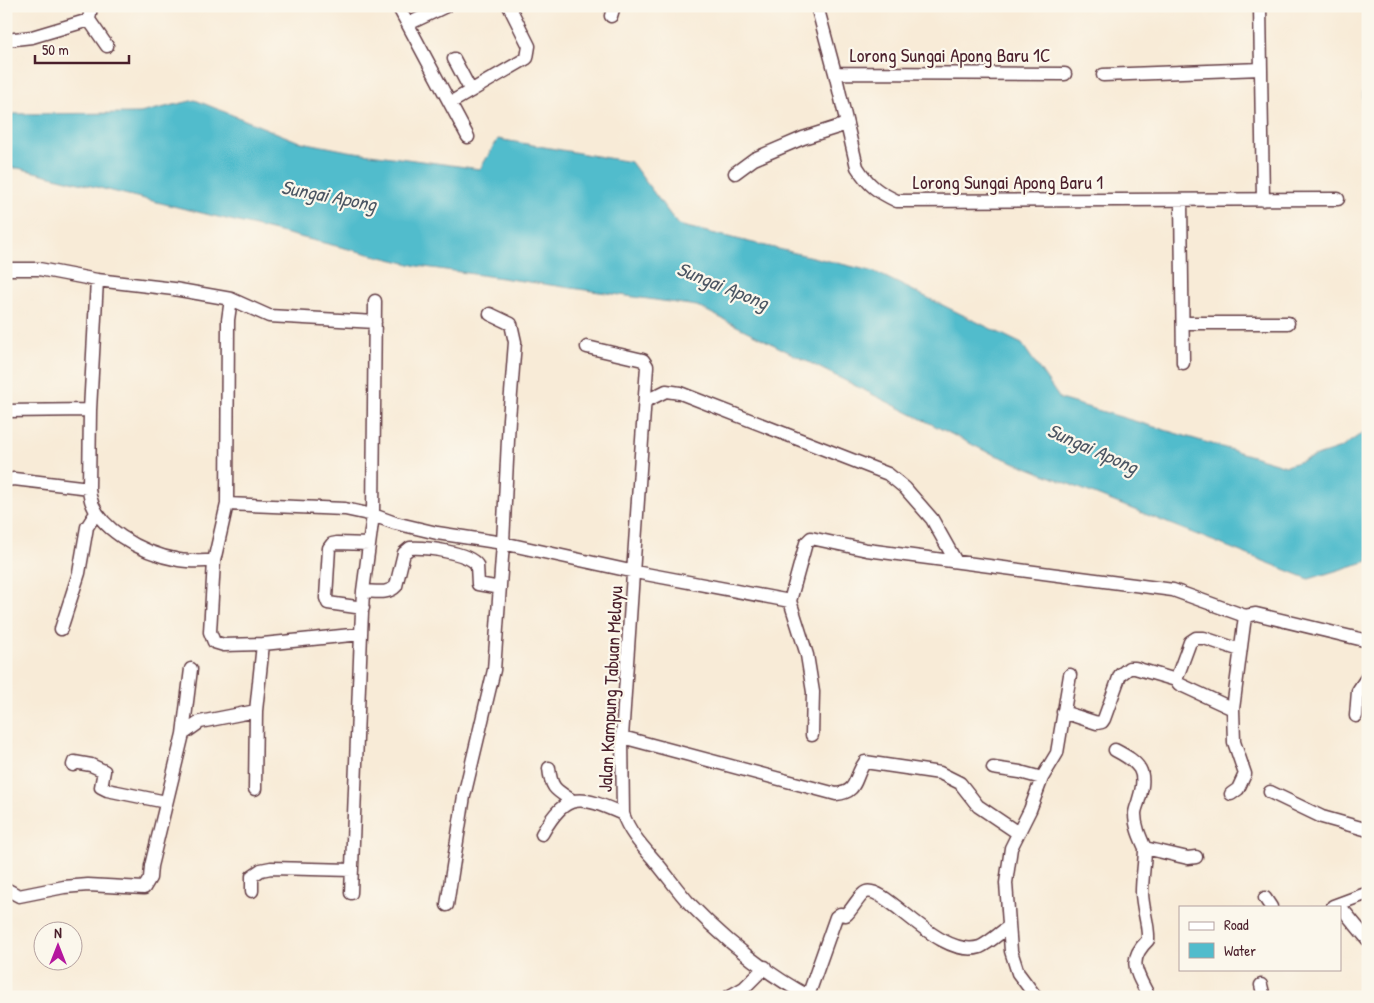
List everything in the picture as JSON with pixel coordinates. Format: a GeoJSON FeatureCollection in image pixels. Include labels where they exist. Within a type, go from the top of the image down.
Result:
{"type":"FeatureCollection","features":[{"type":"Feature","properties":{"kind":"street"},"geometry":{"type":"LineString","coordinates":[[91,6],[89,20],[107,46]]}},
{"type":"Feature","properties":{"kind":"street"},"geometry":{"type":"LineString","coordinates":[[398,6],[468,137]]}},
{"type":"Feature","properties":{"kind":"street"},"geometry":{"type":"LineString","coordinates":[[408,24],[446,6]]}},
{"type":"Feature","properties":{"kind":"street"},"geometry":{"type":"LineString","coordinates":[[450,102],[527,58],[529,46],[509,6]]}},
{"type":"Feature","properties":{"kind":"street","name":"Lorong Sungai Apong Baru 1"},"geometry":{"type":"LineString","coordinates":[[817,6],[857,167],[865,181],[878,192],[897,201],[1338,199]]}},
{"type":"Feature","properties":{"kind":"street"},"geometry":{"type":"LineString","coordinates":[[1260,6],[1263,200]]}},
{"type":"Feature","properties":{"kind":"street"},"geometry":{"type":"LineString","coordinates":[[6,40],[32,37],[89,20]]}},
{"type":"Feature","properties":{"kind":"street"},"geometry":{"type":"LineString","coordinates":[[454,58],[471,91]]}},
{"type":"Feature","properties":{"kind":"street"},"geometry":{"type":"LineString","coordinates":[[1103,75],[1261,69]]}},
{"type":"Feature","properties":{"kind":"street","name":"Lorong Sungai Apong Baru 1C"},"geometry":{"type":"LineString","coordinates":[[835,73],[1065,74]]}},
{"type":"Feature","properties":{"kind":"street"},"geometry":{"type":"LineString","coordinates":[[735,173],[754,159],[803,138],[847,124]]}},
{"type":"Feature","properties":{"kind":"street"},"geometry":{"type":"LineString","coordinates":[[1181,200],[1183,363]]}},
{"type":"Feature","properties":{"kind":"street"},"geometry":{"type":"LineString","coordinates":[[6,269],[39,269],[97,280],[174,289],[231,299],[269,316],[375,322]]}},
{"type":"Feature","properties":{"kind":"street"},"geometry":{"type":"LineString","coordinates":[[97,280],[90,410],[89,496],[96,512],[112,530],[148,552],[181,560],[214,561]]}},
{"type":"Feature","properties":{"kind":"street"},"geometry":{"type":"LineString","coordinates":[[231,299],[228,320],[227,504],[214,561],[210,632],[214,642],[224,645],[263,644],[361,634]]}},
{"type":"Feature","properties":{"kind":"street"},"geometry":{"type":"LineString","coordinates":[[351,893],[363,591],[373,515],[376,301]]}},
{"type":"Feature","properties":{"kind":"street"},"geometry":{"type":"LineString","coordinates":[[447,905],[464,796],[494,670],[500,588],[515,342],[511,324],[490,314]]}},
{"type":"Feature","properties":{"kind":"street"},"geometry":{"type":"LineString","coordinates":[[1182,323],[1288,323]]}},
{"type":"Feature","properties":{"kind":"street","name":"Jalan Kampung Tabuan Melayu"},"geometry":{"type":"LineString","coordinates":[[587,347],[643,360],[646,363],[646,401],[622,737],[623,814],[626,823],[635,837],[689,902],[734,944],[809,996]]}},
{"type":"Feature","properties":{"kind":"street"},"geometry":{"type":"LineString","coordinates":[[646,401],[666,392],[680,393],[888,474],[905,488],[932,519],[955,560]]}},
{"type":"Feature","properties":{"kind":"street"},"geometry":{"type":"LineString","coordinates":[[6,411],[90,410]]}},
{"type":"Feature","properties":{"kind":"street"},"geometry":{"type":"LineString","coordinates":[[6,480],[14,479],[89,488]]}},
{"type":"Feature","properties":{"kind":"street"},"geometry":{"type":"LineString","coordinates":[[227,504],[345,509],[437,533],[503,543],[635,572],[790,601]]}},
{"type":"Feature","properties":{"kind":"street"},"geometry":{"type":"LineString","coordinates":[[61,629],[79,573],[87,527],[96,512]]}},
{"type":"Feature","properties":{"kind":"street"},"geometry":{"type":"LineString","coordinates":[[436,549],[437,533]]}},
{"type":"Feature","properties":{"kind":"street"},"geometry":{"type":"LineString","coordinates":[[812,735],[812,683],[807,655],[790,601],[806,543],[811,538],[867,550],[1173,590],[1245,616],[1256,614],[1368,640]]}},
{"type":"Feature","properties":{"kind":"street"},"geometry":{"type":"LineString","coordinates":[[363,608],[328,603],[326,598],[329,548],[337,542],[369,544]]}},
{"type":"Feature","properties":{"kind":"street"},"geometry":{"type":"LineString","coordinates":[[363,591],[388,592],[392,590],[396,586],[404,553],[410,548],[436,549],[470,558],[477,565],[478,584],[500,588]]}},
{"type":"Feature","properties":{"kind":"street"},"geometry":{"type":"LineString","coordinates":[[1231,794],[1238,789],[1245,774],[1234,742],[1233,709],[1245,616]]}},
{"type":"Feature","properties":{"kind":"street"},"geometry":{"type":"LineString","coordinates":[[1176,680],[1190,642],[1196,638],[1204,638],[1240,650]]}},
{"type":"Feature","properties":{"kind":"street"},"geometry":{"type":"LineString","coordinates":[[254,789],[256,711],[263,644]]}},
{"type":"Feature","properties":{"kind":"street"},"geometry":{"type":"LineString","coordinates":[[1063,712],[1102,722],[1120,675],[1129,668],[1176,680],[1179,684],[1233,709]]}},
{"type":"Feature","properties":{"kind":"street"},"geometry":{"type":"LineString","coordinates":[[6,889],[19,896],[64,886],[144,888],[150,878],[150,866],[183,734],[191,669]]}},
{"type":"Feature","properties":{"kind":"street"},"geometry":{"type":"LineString","coordinates":[[1036,997],[1018,973],[1011,951],[1006,883],[1011,848],[1030,810],[1042,778],[1057,753],[1070,675]]}},
{"type":"Feature","properties":{"kind":"street"},"geometry":{"type":"LineString","coordinates":[[1356,716],[1358,691],[1368,676]]}},
{"type":"Feature","properties":{"kind":"street"},"geometry":{"type":"LineString","coordinates":[[183,734],[200,722],[256,711]]}},
{"type":"Feature","properties":{"kind":"street"},"geometry":{"type":"LineString","coordinates":[[622,737],[836,794],[845,793],[852,789],[859,770],[865,762],[940,773],[960,783],[978,806],[1018,833]]}},
{"type":"Feature","properties":{"kind":"street"},"geometry":{"type":"LineString","coordinates":[[1115,750],[1134,762],[1142,772],[1143,786],[1135,813],[1137,830],[1145,848],[1142,892],[1148,940],[1138,949],[1135,958],[1136,969],[1149,997]]}},
{"type":"Feature","properties":{"kind":"street"},"geometry":{"type":"LineString","coordinates":[[73,765],[74,762],[80,762],[104,771],[101,787],[107,790],[166,802]]}},
{"type":"Feature","properties":{"kind":"street"},"geometry":{"type":"LineString","coordinates":[[549,768],[550,782],[557,790],[573,801]]}},
{"type":"Feature","properties":{"kind":"street"},"geometry":{"type":"LineString","coordinates":[[993,768],[1042,778]]}},
{"type":"Feature","properties":{"kind":"street"},"geometry":{"type":"LineString","coordinates":[[1270,792],[1322,817],[1368,830]]}},
{"type":"Feature","properties":{"kind":"street"},"geometry":{"type":"LineString","coordinates":[[542,834],[551,818],[561,807],[573,801],[585,800],[623,814]]}},
{"type":"Feature","properties":{"kind":"street"},"geometry":{"type":"LineString","coordinates":[[1145,848],[1188,858],[1196,857]]}},
{"type":"Feature","properties":{"kind":"street"},"geometry":{"type":"LineString","coordinates":[[252,891],[252,876],[261,870],[271,868],[352,870]]}},
{"type":"Feature","properties":{"kind":"street"},"geometry":{"type":"LineString","coordinates":[[809,996],[836,917],[840,914],[846,915],[866,892],[873,892],[892,903],[921,927],[951,946],[965,948],[980,946],[1008,927]]}},
{"type":"Feature","properties":{"kind":"street"},"geometry":{"type":"LineString","coordinates":[[1335,906],[1368,893]]}},
{"type":"Feature","properties":{"kind":"street"},"geometry":{"type":"LineString","coordinates":[[1342,913],[1368,940]]}},
{"type":"Feature","properties":{"kind":"street"},"geometry":{"type":"LineString","coordinates":[[728,997],[744,988],[765,967]]}},
{"type":"Feature","properties":{"kind":"water"},"geometry":{"type":"Polygon","coordinates":[[[1365,6],[1368,6],[1368,125],[1363,110],[1365,6]]]}},
{"type":"Feature","properties":{"kind":"water","name":"Sungai Apong"},"geometry":{"type":"Polygon","coordinates":[[[195,100],[297,141],[348,151],[480,169],[498,139],[631,162],[678,225],[875,272],[1022,344],[1060,399],[1286,466],[1341,448],[1368,429],[1368,561],[1309,579],[983,450],[697,306],[418,266],[18,168],[6,168],[6,114],[140,113],[195,100]]]}}]}
